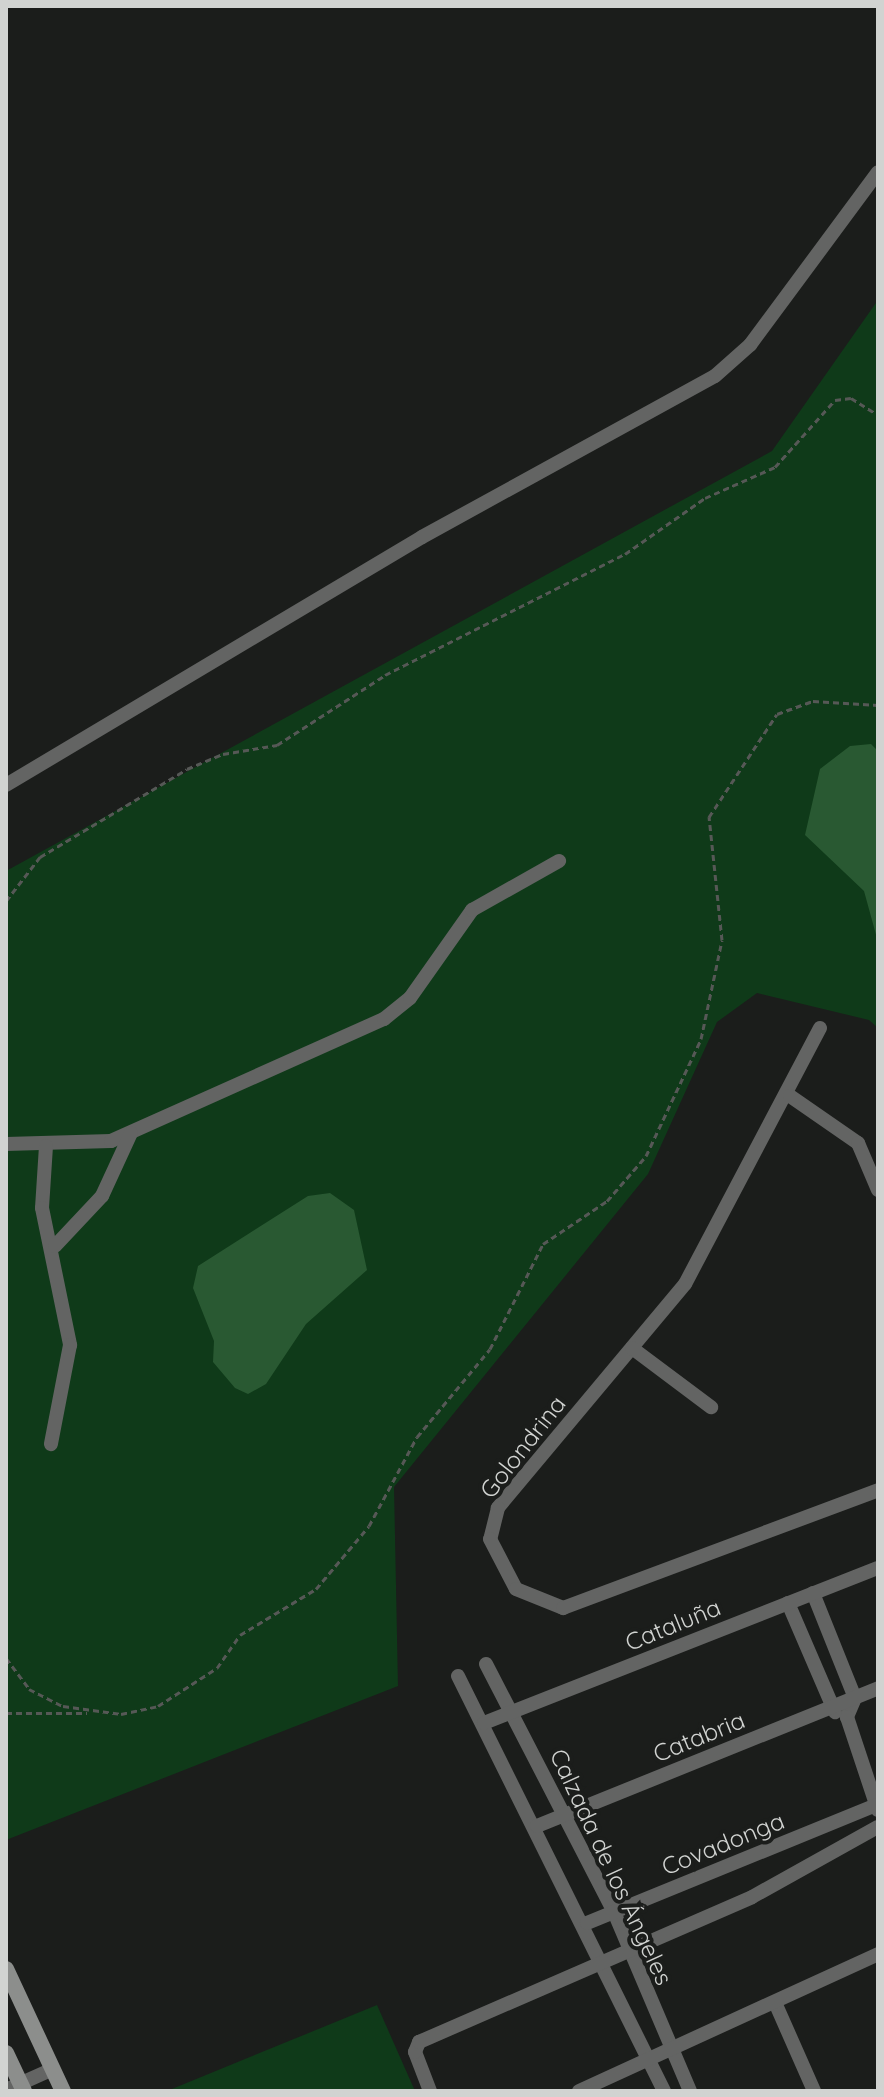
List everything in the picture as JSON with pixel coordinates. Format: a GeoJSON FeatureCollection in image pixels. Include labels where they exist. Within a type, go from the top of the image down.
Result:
{"type":"FeatureCollection","features":[{"type":"Feature","properties":{"kind":"main road"},"geometry":{"type":"LineString","coordinates":[[6,1969],[63,2091]]}},
{"type":"Feature","properties":{"kind":"main road"},"geometry":{"type":"LineString","coordinates":[[6,2053],[17,2088]]}},
{"type":"Feature","properties":{"kind":"street"},"geometry":{"type":"LineString","coordinates":[[6,785],[422,537],[730,365],[878,172]]}},
{"type":"Feature","properties":{"kind":"street"},"geometry":{"type":"LineString","coordinates":[[6,1144],[96,1145],[131,1133],[384,1019],[410,998],[472,910],[559,861]]}},
{"type":"Feature","properties":{"kind":"street","name":"Golondrina"},"geometry":{"type":"LineString","coordinates":[[820,1028],[790,1096],[685,1284],[498,1508],[490,1539],[496,1559],[516,1589],[538,1603],[587,1602],[878,1490]]}},
{"type":"Feature","properties":{"kind":"street"},"geometry":{"type":"LineString","coordinates":[[790,1096],[858,1143],[878,1190]]}},
{"type":"Feature","properties":{"kind":"street"},"geometry":{"type":"LineString","coordinates":[[55,1246],[102,1196],[131,1133]]}},
{"type":"Feature","properties":{"kind":"street"},"geometry":{"type":"LineString","coordinates":[[46,1146],[42,1208],[55,1246],[71,1361],[51,1444]]}},
{"type":"Feature","properties":{"kind":"street"},"geometry":{"type":"LineString","coordinates":[[632,1348],[711,1407]]}},
{"type":"Feature","properties":{"kind":"street","name":"Cataluña"},"geometry":{"type":"LineString","coordinates":[[484,1723],[878,1568]]}},
{"type":"Feature","properties":{"kind":"street"},"geometry":{"type":"LineString","coordinates":[[813,1593],[855,1698],[847,1717],[877,1808]]}},
{"type":"Feature","properties":{"kind":"street"},"geometry":{"type":"LineString","coordinates":[[788,1603],[828,1709],[847,1717]]}},
{"type":"Feature","properties":{"kind":"street","name":"Calzada de los Ángeles"},"geometry":{"type":"LineString","coordinates":[[486,1664],[614,1912],[690,2091]]}},
{"type":"Feature","properties":{"kind":"street","name":"Calzada de los Ángeles"},"geometry":{"type":"LineString","coordinates":[[458,1676],[587,1923],[664,2091]]}},
{"type":"Feature","properties":{"kind":"street","name":"Catabria"},"geometry":{"type":"LineString","coordinates":[[537,1826],[878,1688]]}},
{"type":"Feature","properties":{"kind":"street","name":"Covadonga"},"geometry":{"type":"LineString","coordinates":[[587,1923],[877,1808]]}},
{"type":"Feature","properties":{"kind":"street"},"geometry":{"type":"LineString","coordinates":[[430,2091],[415,2052],[419,2042],[752,1897],[878,1827]]}},
{"type":"Feature","properties":{"kind":"street"},"geometry":{"type":"LineString","coordinates":[[579,2091],[777,2007],[877,1958]]}},
{"type":"Feature","properties":{"kind":"street"},"geometry":{"type":"LineString","coordinates":[[777,2007],[814,2091]]}},
{"type":"Feature","properties":{"kind":"street"},"geometry":{"type":"LineString","coordinates":[[17,2088],[53,2069]]}},
{"type":"Feature","properties":{"kind":"path"},"geometry":{"type":"LineString","coordinates":[[6,901],[40,857],[187,769],[223,754],[277,745],[385,675],[775,467],[835,400],[851,398],[878,415]]}},
{"type":"Feature","properties":{"kind":"path"},"geometry":{"type":"LineString","coordinates":[[6,1713],[121,1714],[175,1699],[217,1668],[240,1635],[316,1589],[369,1526],[417,1437],[490,1349],[543,1244],[607,1201],[646,1156],[701,1039],[722,940],[709,817],[777,714],[813,701],[878,705]]}},
{"type":"Feature","properties":{"kind":"path"},"geometry":{"type":"LineString","coordinates":[[6,1658],[29,1689],[91,1713]]}},
{"type":"Feature","properties":{"kind":"shaded area"},"geometry":{"type":"Polygon","coordinates":[[[878,300],[878,1028],[869,1020],[757,993],[717,1022],[648,1174],[394,1487],[398,1686],[6,1840],[6,871],[772,451],[878,300]]]}},
{"type":"Feature","properties":{"kind":"shaded area"},"geometry":{"type":"Polygon","coordinates":[[[871,744],[878,751],[878,942],[864,891],[805,835],[820,769],[850,746],[871,744]]]}},
{"type":"Feature","properties":{"kind":"shaded area"},"geometry":{"type":"Polygon","coordinates":[[[330,1193],[354,1210],[367,1270],[306,1324],[266,1384],[248,1394],[235,1388],[213,1362],[214,1341],[193,1288],[198,1266],[308,1196],[330,1193]]]}},
{"type":"Feature","properties":{"kind":"shaded area"},"geometry":{"type":"Polygon","coordinates":[[[377,2005],[415,2091],[167,2091],[377,2005]]]}}]}
